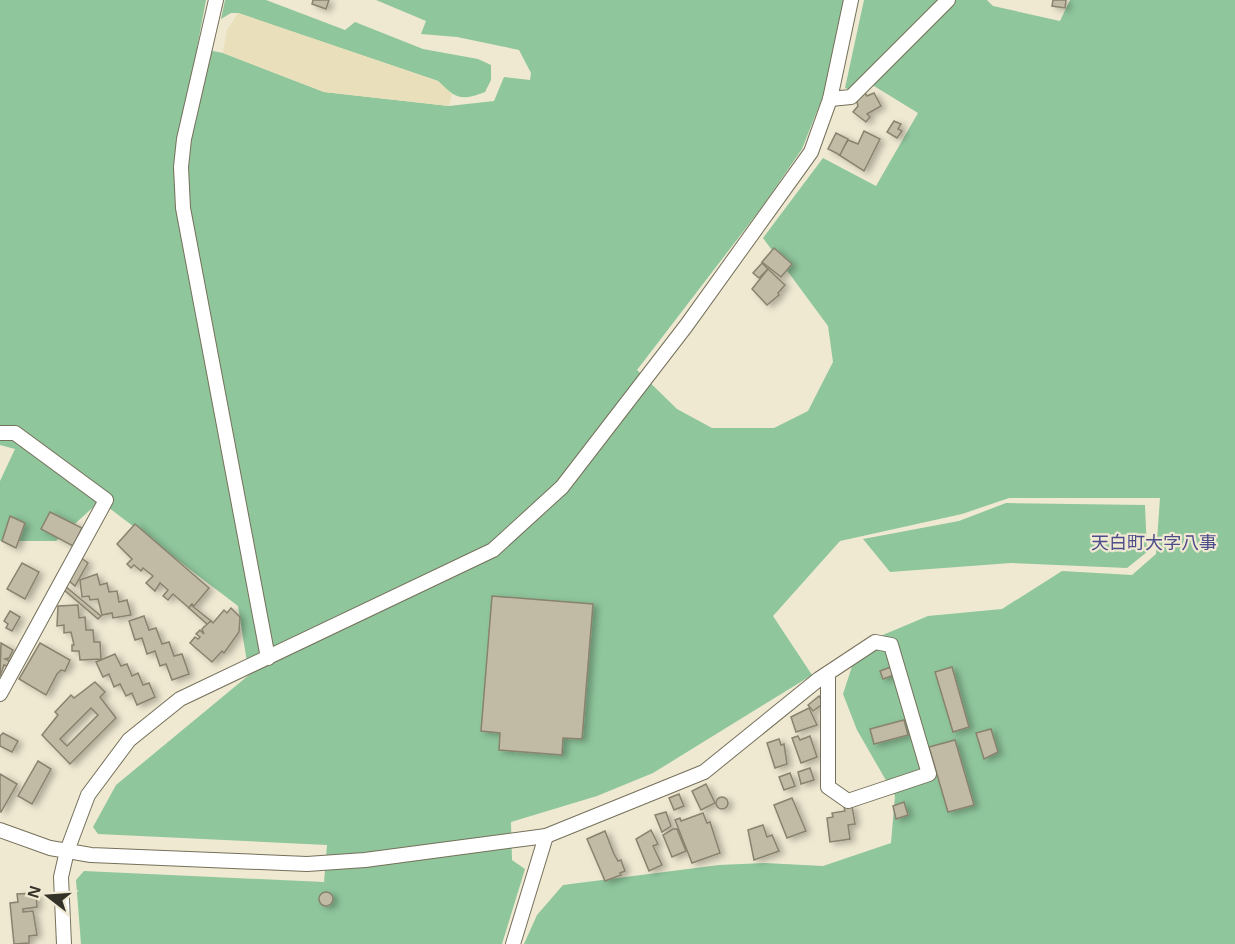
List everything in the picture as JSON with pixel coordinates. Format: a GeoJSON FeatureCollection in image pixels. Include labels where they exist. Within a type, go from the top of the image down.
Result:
{"type":"FeatureCollection","features":[{"type":"Feature","properties":{"kind":"street"},"geometry":{"type":"LineString","coordinates":[[216,0],[189,114],[182,166],[190,252],[268,658]]}},
{"type":"Feature","properties":{"kind":"street"},"geometry":{"type":"LineString","coordinates":[[64,944],[60,877],[67,851],[88,795],[129,740],[180,699],[493,550],[562,487],[686,326],[811,153],[830,99],[851,0]]}},
{"type":"Feature","properties":{"kind":"street"},"geometry":{"type":"LineString","coordinates":[[830,99],[851,97],[948,0]]}},
{"type":"Feature","properties":{"kind":"street"},"geometry":{"type":"LineString","coordinates":[[0,433],[15,433],[106,500],[0,694]]}},
{"type":"Feature","properties":{"kind":"street"},"geometry":{"type":"LineString","coordinates":[[0,830],[51,848],[91,855],[330,863],[546,836],[704,772],[828,673],[875,642],[891,645],[929,774],[848,801],[828,787],[828,673]]}},
{"type":"Feature","properties":{"kind":"street"},"geometry":{"type":"LineString","coordinates":[[513,944],[546,836]]}},
{"type":"Feature","properties":{"kind":"green space"},"geometry":{"type":"Polygon","coordinates":[[[0,0],[206,0],[197,48],[223,53],[324,92],[449,106],[494,101],[504,77],[530,80],[531,73],[519,50],[457,37],[421,34],[426,21],[376,0],[844,0],[825,91],[802,149],[762,207],[637,370],[677,409],[712,428],[774,428],[808,411],[833,362],[828,326],[763,238],[823,158],[876,186],[918,113],[874,86],[853,91],[845,88],[864,0],[987,0],[993,6],[1060,21],[1070,0],[1235,0],[1235,944],[524,944],[537,915],[563,885],[719,865],[765,863],[823,866],[891,843],[895,796],[857,730],[843,694],[859,645],[928,616],[1002,609],[1062,571],[1132,575],[1156,554],[1160,498],[1009,498],[962,514],[840,541],[773,616],[812,675],[653,773],[597,796],[511,822],[512,860],[525,869],[502,944],[81,944],[76,880],[84,871],[324,882],[327,845],[98,834],[93,827],[116,785],[249,675],[238,606],[100,501],[56,541],[0,541],[0,481],[15,449],[0,445],[0,0]]]}},
{"type":"Feature","properties":{"kind":"green space"},"geometry":{"type":"Polygon","coordinates":[[[225,0],[266,0],[345,30],[355,22],[423,49],[478,59],[491,65],[491,80],[485,92],[470,97],[459,97],[438,81],[238,13],[231,13],[221,19],[225,0]]]}},
{"type":"Feature","properties":{"kind":"green space"},"geometry":{"type":"Polygon","coordinates":[[[1006,503],[1145,505],[1147,552],[1127,568],[1011,563],[890,572],[863,539],[959,521],[1006,503]]]}},
{"type":"Feature","properties":{"kind":"sand"},"geometry":{"type":"Polygon","coordinates":[[[238,13],[438,81],[452,94],[449,106],[324,92],[223,53],[227,30],[238,13]]]}},
{"type":"Feature","properties":{"kind":"building"},"geometry":{"type":"Polygon","coordinates":[[[313,0],[329,0],[326,9],[312,4],[313,0]]]}},
{"type":"Feature","properties":{"kind":"building"},"geometry":{"type":"Polygon","coordinates":[[[1053,0],[1066,0],[1065,8],[1052,6],[1053,0]]]}},
{"type":"Feature","properties":{"kind":"building"},"geometry":{"type":"Polygon","coordinates":[[[865,93],[867,96],[874,93],[881,106],[867,114],[870,117],[866,122],[853,112],[858,106],[856,99],[865,93]]]}},
{"type":"Feature","properties":{"kind":"building"},"geometry":{"type":"Polygon","coordinates":[[[894,121],[901,124],[898,129],[902,131],[897,138],[887,132],[894,121]]]}},
{"type":"Feature","properties":{"kind":"building"},"geometry":{"type":"Polygon","coordinates":[[[864,131],[880,139],[864,171],[839,155],[848,140],[858,144],[864,131]]]}},
{"type":"Feature","properties":{"kind":"building"},"geometry":{"type":"Polygon","coordinates":[[[836,133],[848,139],[840,155],[828,149],[836,133]]]}},
{"type":"Feature","properties":{"kind":"building"},"geometry":{"type":"Polygon","coordinates":[[[774,248],[792,264],[781,277],[762,262],[774,248]]]}},
{"type":"Feature","properties":{"kind":"building"},"geometry":{"type":"Polygon","coordinates":[[[762,263],[768,269],[759,278],[753,273],[762,263]]]}},
{"type":"Feature","properties":{"kind":"building"},"geometry":{"type":"Polygon","coordinates":[[[768,269],[785,285],[778,293],[779,295],[767,305],[752,289],[768,269]]]}},
{"type":"Feature","properties":{"kind":"building"},"geometry":{"type":"Polygon","coordinates":[[[50,512],[82,528],[73,546],[41,529],[50,512]]]}},
{"type":"Feature","properties":{"kind":"building"},"geometry":{"type":"Polygon","coordinates":[[[10,516],[25,523],[16,548],[2,541],[10,516]]]}},
{"type":"Feature","properties":{"kind":"building"},"geometry":{"type":"Polygon","coordinates":[[[135,524],[209,588],[194,606],[192,604],[189,608],[173,594],[168,600],[163,596],[168,590],[160,583],[155,591],[146,583],[153,576],[143,568],[141,571],[134,565],[131,568],[127,564],[132,559],[117,544],[135,524]]]}},
{"type":"Feature","properties":{"kind":"building"},"geometry":{"type":"Polygon","coordinates":[[[80,557],[88,563],[75,586],[68,580],[80,557]]]}},
{"type":"Feature","properties":{"kind":"building"},"geometry":{"type":"Polygon","coordinates":[[[22,563],[39,572],[25,599],[7,589],[22,563]]]}},
{"type":"Feature","properties":{"kind":"building"},"geometry":{"type":"Polygon","coordinates":[[[97,574],[100,585],[107,583],[109,592],[117,591],[119,602],[127,600],[131,615],[113,618],[112,613],[102,615],[98,599],[90,600],[89,596],[82,597],[80,580],[97,574]]]}},
{"type":"Feature","properties":{"kind":"building"},"geometry":{"type":"Polygon","coordinates":[[[65,586],[101,616],[98,619],[63,589],[65,586]]]}},
{"type":"Feature","properties":{"kind":"building"},"geometry":{"type":"Polygon","coordinates":[[[492,596],[593,604],[582,739],[563,738],[562,755],[499,750],[500,733],[481,731],[492,596]]]}},
{"type":"Feature","properties":{"kind":"building"},"geometry":{"type":"Polygon","coordinates":[[[78,605],[79,618],[85,617],[86,630],[93,630],[94,642],[100,642],[101,659],[80,660],[79,651],[72,651],[72,645],[74,645],[71,632],[64,633],[64,625],[57,626],[58,606],[78,605]]]}},
{"type":"Feature","properties":{"kind":"building"},"geometry":{"type":"Polygon","coordinates":[[[191,605],[211,621],[208,625],[189,608],[191,605]]]}},
{"type":"Feature","properties":{"kind":"building"},"geometry":{"type":"Polygon","coordinates":[[[231,608],[240,617],[239,632],[224,653],[222,651],[212,662],[190,643],[195,637],[198,639],[200,637],[196,634],[200,630],[204,634],[202,629],[205,626],[211,621],[213,623],[224,610],[227,613],[231,608]]]}},
{"type":"Feature","properties":{"kind":"building"},"geometry":{"type":"Polygon","coordinates":[[[10,611],[20,617],[12,631],[6,628],[8,624],[4,621],[10,611]]]}},
{"type":"Feature","properties":{"kind":"building"},"geometry":{"type":"Polygon","coordinates":[[[144,616],[149,630],[156,628],[162,644],[169,642],[174,656],[182,654],[189,674],[172,680],[166,664],[160,666],[155,651],[147,654],[142,638],[135,640],[129,621],[144,616]]]}},
{"type":"Feature","properties":{"kind":"building"},"geometry":{"type":"Polygon","coordinates":[[[1,643],[13,650],[9,658],[5,659],[10,661],[7,666],[4,665],[0,676],[1,643]]]}},
{"type":"Feature","properties":{"kind":"building"},"geometry":{"type":"Polygon","coordinates":[[[40,643],[70,660],[65,671],[61,670],[57,674],[46,695],[19,679],[40,643]]]}},
{"type":"Feature","properties":{"kind":"building"},"geometry":{"type":"Polygon","coordinates":[[[115,654],[121,666],[127,664],[132,676],[138,673],[143,685],[149,683],[155,697],[137,705],[132,693],[126,696],[120,684],[114,687],[109,674],[103,677],[96,662],[115,654]]]}},
{"type":"Feature","properties":{"kind":"building"},"geometry":{"type":"Polygon","coordinates":[[[891,667],[894,675],[883,679],[880,671],[891,667]]]}},
{"type":"Feature","properties":{"kind":"building"},"geometry":{"type":"Polygon","coordinates":[[[952,667],[969,727],[953,732],[935,672],[952,667]]]}},
{"type":"Feature","properties":{"kind":"building"},"geometry":{"type":"Polygon","coordinates":[[[95,682],[105,692],[100,697],[116,718],[70,764],[42,735],[58,715],[55,712],[71,695],[74,698],[95,682]],[[91,708],[60,739],[67,746],[98,715],[91,708]]]}},
{"type":"Feature","properties":{"kind":"building"},"geometry":{"type":"Polygon","coordinates":[[[819,696],[824,703],[813,711],[808,705],[819,696]]]}},
{"type":"Feature","properties":{"kind":"building"},"geometry":{"type":"Polygon","coordinates":[[[809,708],[817,725],[796,732],[791,717],[809,708]]]}},
{"type":"Feature","properties":{"kind":"building"},"geometry":{"type":"Polygon","coordinates":[[[904,720],[908,735],[874,744],[870,729],[904,720]]]}},
{"type":"Feature","properties":{"kind":"building"},"geometry":{"type":"Polygon","coordinates":[[[991,729],[998,752],[984,759],[976,733],[991,729]]]}},
{"type":"Feature","properties":{"kind":"building"},"geometry":{"type":"Polygon","coordinates":[[[3,733],[18,741],[12,752],[0,746],[0,736],[3,733]]]}},
{"type":"Feature","properties":{"kind":"building"},"geometry":{"type":"Polygon","coordinates":[[[798,736],[800,740],[810,736],[817,757],[801,763],[792,738],[798,736]]]}},
{"type":"Feature","properties":{"kind":"building"},"geometry":{"type":"Polygon","coordinates":[[[779,739],[781,745],[784,744],[787,764],[775,768],[767,743],[779,739]]]}},
{"type":"Feature","properties":{"kind":"building"},"geometry":{"type":"Polygon","coordinates":[[[955,740],[974,805],[948,812],[929,747],[955,740]]]}},
{"type":"Feature","properties":{"kind":"building"},"geometry":{"type":"Polygon","coordinates":[[[38,761],[51,769],[32,804],[18,796],[38,761]]]}},
{"type":"Feature","properties":{"kind":"building"},"geometry":{"type":"Polygon","coordinates":[[[810,768],[814,780],[801,784],[798,772],[810,768]]]}},
{"type":"Feature","properties":{"kind":"building"},"geometry":{"type":"Polygon","coordinates":[[[790,773],[795,786],[784,790],[779,777],[790,773]]]}},
{"type":"Feature","properties":{"kind":"building"},"geometry":{"type":"Polygon","coordinates":[[[0,774],[17,784],[1,812],[0,811],[0,774]]]}},
{"type":"Feature","properties":{"kind":"building"},"geometry":{"type":"Polygon","coordinates":[[[706,784],[715,803],[701,810],[692,791],[706,784]]]}},
{"type":"Feature","properties":{"kind":"building"},"geometry":{"type":"Polygon","coordinates":[[[679,794],[684,806],[674,810],[669,798],[679,794]]]}},
{"type":"Feature","properties":{"kind":"building"},"geometry":{"type":"Polygon","coordinates":[[[724,797],[727,798],[727,808],[720,809],[717,808],[716,801],[717,798],[724,797]]]}},
{"type":"Feature","properties":{"kind":"building"},"geometry":{"type":"Polygon","coordinates":[[[792,798],[806,831],[787,838],[774,805],[792,798]]]}},
{"type":"Feature","properties":{"kind":"building"},"geometry":{"type":"Polygon","coordinates":[[[904,802],[908,815],[896,819],[893,806],[904,802]]]}},
{"type":"Feature","properties":{"kind":"building"},"geometry":{"type":"Polygon","coordinates":[[[852,806],[855,824],[848,825],[850,839],[830,842],[827,818],[833,817],[832,813],[845,811],[844,807],[852,806]]]}},
{"type":"Feature","properties":{"kind":"building"},"geometry":{"type":"Polygon","coordinates":[[[666,812],[671,826],[662,832],[655,815],[666,812]]]}},
{"type":"Feature","properties":{"kind":"building"},"geometry":{"type":"Polygon","coordinates":[[[703,813],[707,823],[710,822],[720,853],[692,863],[675,820],[680,818],[681,821],[703,813]]]}},
{"type":"Feature","properties":{"kind":"building"},"geometry":{"type":"Polygon","coordinates":[[[763,825],[767,837],[772,835],[779,851],[754,860],[748,830],[763,825]]]}},
{"type":"Feature","properties":{"kind":"building"},"geometry":{"type":"Polygon","coordinates":[[[677,829],[686,851],[672,857],[663,835],[677,829]]]}},
{"type":"Feature","properties":{"kind":"building"},"geometry":{"type":"Polygon","coordinates":[[[651,830],[658,844],[653,846],[662,865],[649,871],[636,839],[651,830]]]}},
{"type":"Feature","properties":{"kind":"building"},"geometry":{"type":"Polygon","coordinates":[[[605,831],[614,854],[618,861],[621,860],[625,871],[605,881],[587,839],[605,831]]]}},
{"type":"Feature","properties":{"kind":"building"},"geometry":{"type":"Polygon","coordinates":[[[326,892],[331,894],[333,899],[331,904],[326,906],[321,904],[319,899],[321,894],[326,892]]]}},
{"type":"Feature","properties":{"kind":"building"},"geometry":{"type":"Polygon","coordinates":[[[36,893],[37,907],[23,909],[23,912],[33,911],[37,935],[29,936],[29,943],[14,944],[10,903],[18,902],[17,894],[36,893]]]}},
{"type":"Feature","properties":{"kind":"district","name":"天白町大字八事"},"geometry":{"type":"Point","coordinates":[1154,543]}}]}
